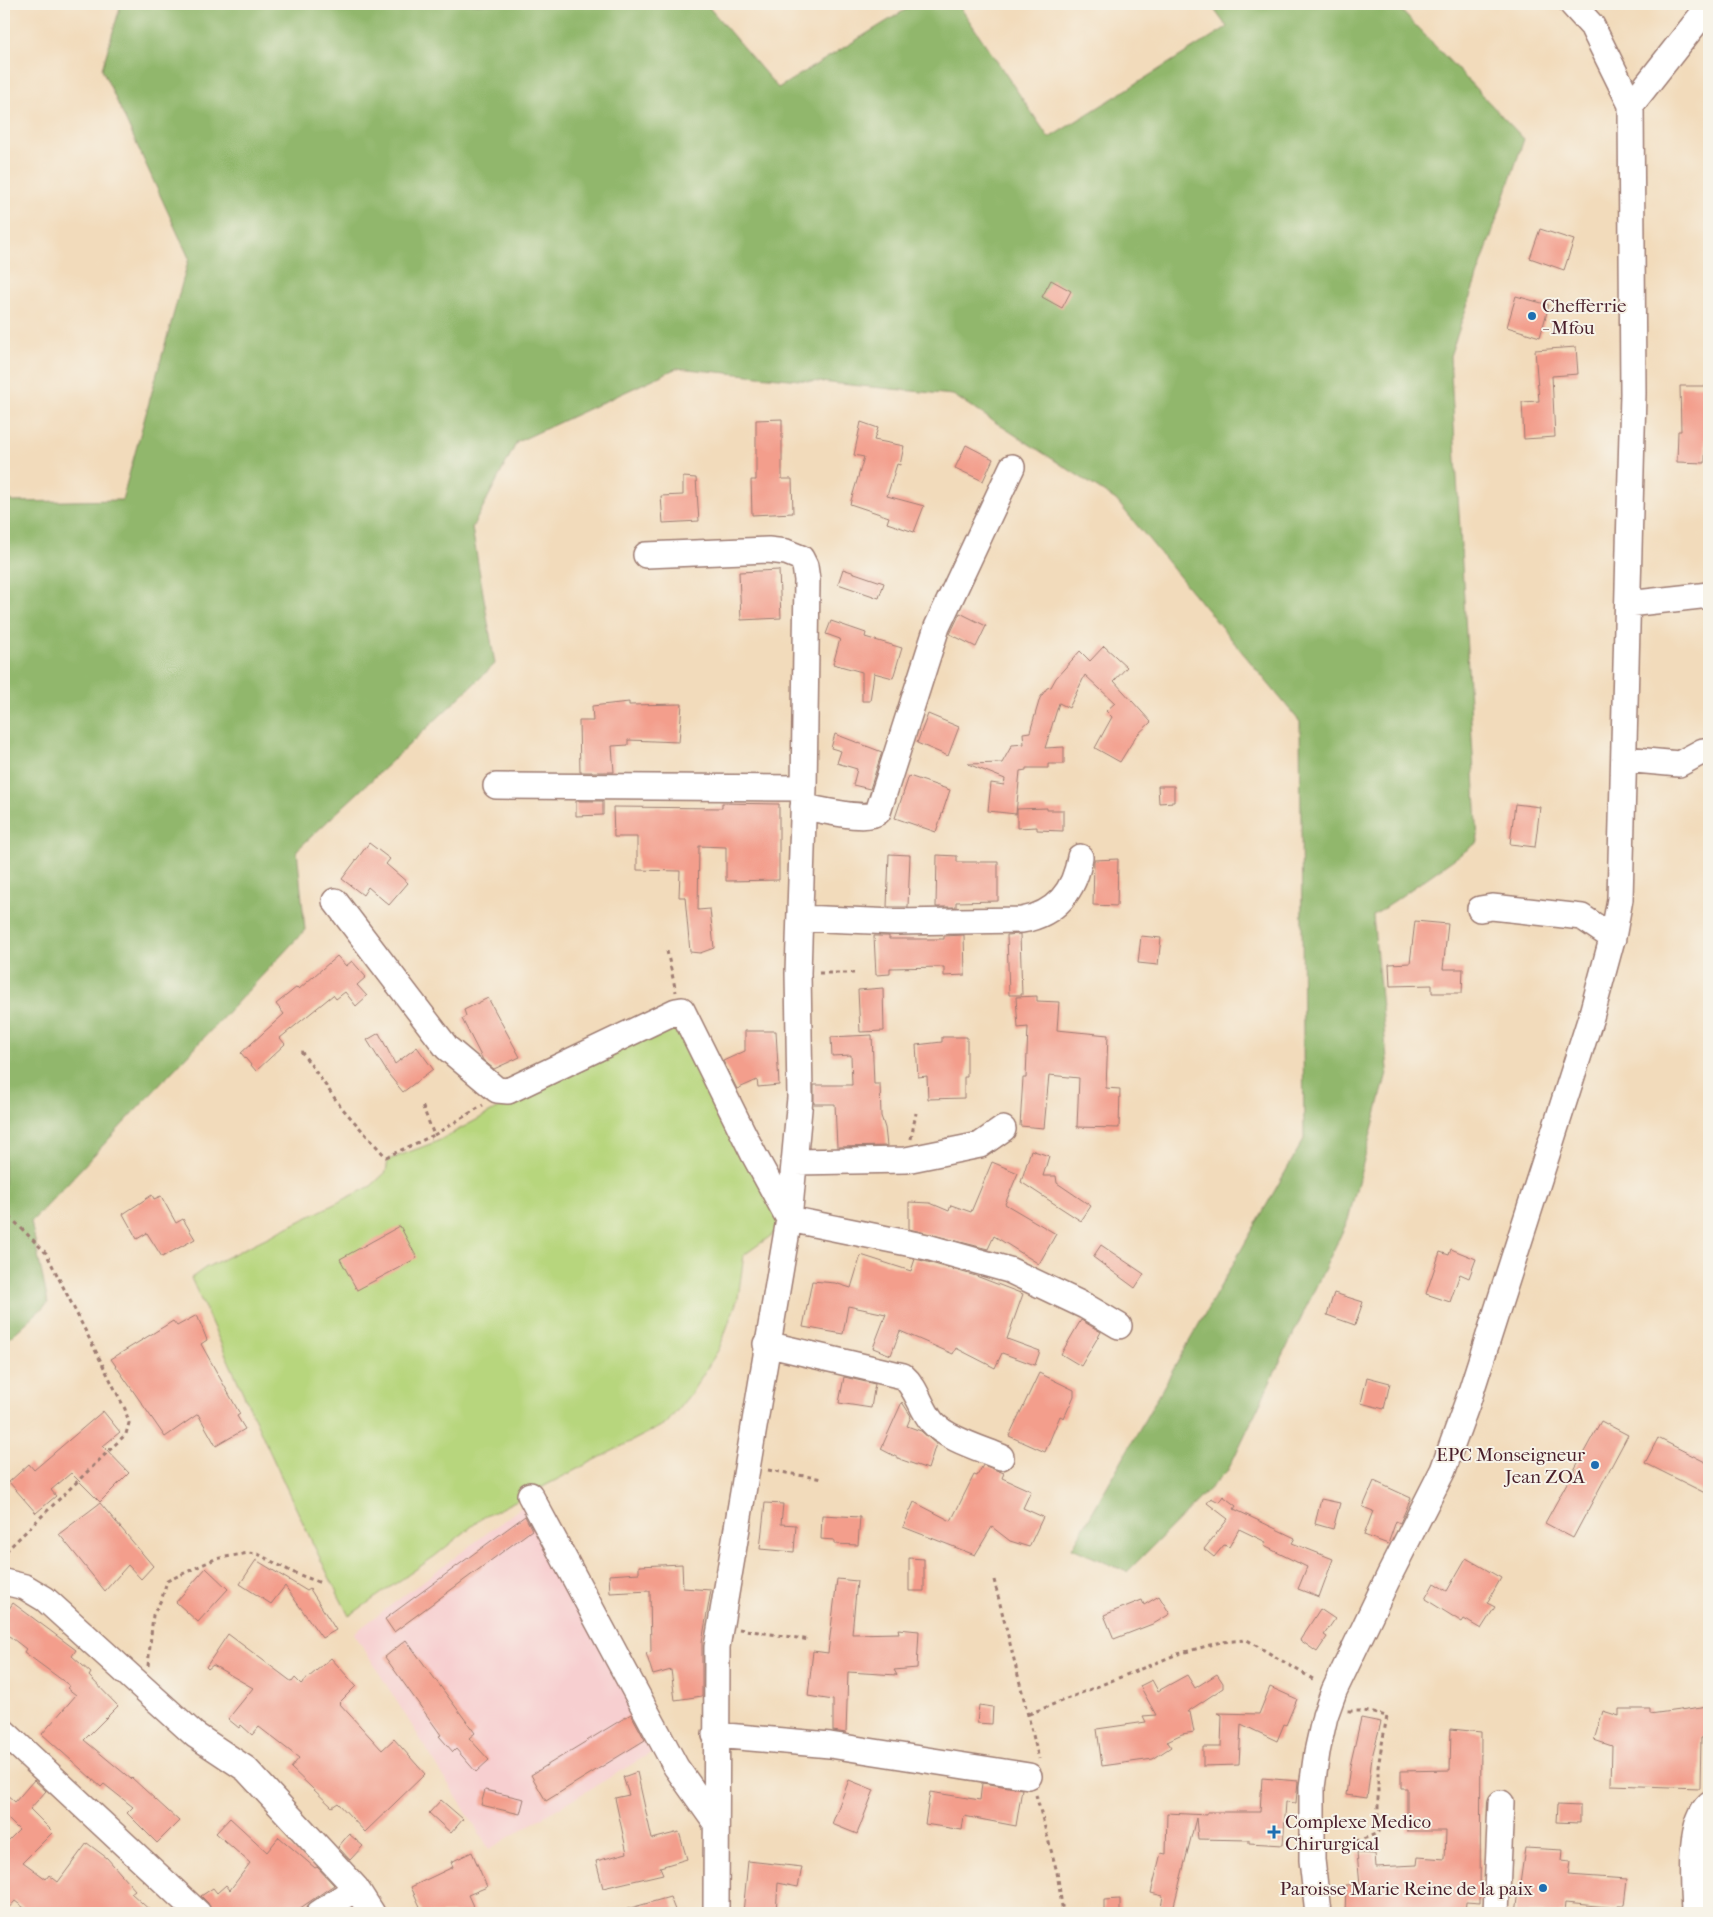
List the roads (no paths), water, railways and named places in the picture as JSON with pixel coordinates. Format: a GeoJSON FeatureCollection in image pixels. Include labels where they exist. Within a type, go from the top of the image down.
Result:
{"type":"FeatureCollection","features":[{"type":"Feature","properties":{"kind":"street"},"geometry":{"type":"LineString","coordinates":[[1318,1913],[1312,1860],[1312,1787],[1325,1716],[1334,1691],[1390,1574],[1443,1470],[1468,1401],[1591,1017],[1612,938],[1620,899],[1633,393],[1631,105],[1592,26],[1572,4]]}},
{"type":"Feature","properties":{"kind":"street"},"geometry":{"type":"LineString","coordinates":[[1631,105],[1709,6]]}},
{"type":"Feature","properties":{"kind":"street"},"geometry":{"type":"LineString","coordinates":[[496,786],[804,797],[863,816],[874,816],[878,812],[937,626],[1012,467]]}},
{"type":"Feature","properties":{"kind":"street"},"geometry":{"type":"LineString","coordinates":[[646,555],[768,550],[786,552],[801,558],[805,566],[807,580],[804,797],[798,973],[800,1098],[796,1162],[789,1219],[719,1626],[715,1735],[716,1913]]}},
{"type":"Feature","properties":{"kind":"street"},"geometry":{"type":"LineString","coordinates":[[1628,604],[1709,595]]}},
{"type":"Feature","properties":{"kind":"street"},"geometry":{"type":"LineString","coordinates":[[1624,759],[1679,764],[1703,751],[1709,751]]}},
{"type":"Feature","properties":{"kind":"street"},"geometry":{"type":"LineString","coordinates":[[800,918],[895,922],[1022,920],[1035,918],[1058,904],[1069,891],[1078,872],[1080,857]]}},
{"type":"Feature","properties":{"kind":"street"},"geometry":{"type":"LineString","coordinates":[[335,901],[447,1048],[497,1090],[506,1092],[680,1010],[684,1011],[754,1154],[789,1219]]}},
{"type":"Feature","properties":{"kind":"street"},"geometry":{"type":"LineString","coordinates":[[1480,909],[1492,907],[1582,917],[1612,938]]}},
{"type":"Feature","properties":{"kind":"street"},"geometry":{"type":"LineString","coordinates":[[796,1162],[906,1160],[980,1145],[1003,1129]]}},
{"type":"Feature","properties":{"kind":"street"},"geometry":{"type":"LineString","coordinates":[[789,1219],[927,1247],[1009,1270],[1086,1306],[1119,1326]]}},
{"type":"Feature","properties":{"kind":"street"},"geometry":{"type":"LineString","coordinates":[[766,1344],[903,1376],[911,1382],[934,1424],[949,1434],[1001,1457]]}},
{"type":"Feature","properties":{"kind":"street"},"geometry":{"type":"LineString","coordinates":[[530,1495],[676,1767],[715,1822]]}},
{"type":"Feature","properties":{"kind":"street"},"geometry":{"type":"LineString","coordinates":[[4,1582],[25,1587],[45,1599],[195,1735],[246,1769],[356,1888],[372,1913]]}},
{"type":"Feature","properties":{"kind":"street"},"geometry":{"type":"LineString","coordinates":[[4,1732],[198,1913]]}},
{"type":"Feature","properties":{"kind":"street"},"geometry":{"type":"LineString","coordinates":[[715,1735],[847,1747],[1029,1776]]}},
{"type":"Feature","properties":{"kind":"street"},"geometry":{"type":"LineString","coordinates":[[1496,1913],[1501,1803]]}},
{"type":"Feature","properties":{"kind":"street"},"geometry":{"type":"LineString","coordinates":[[1694,1913],[1695,1846],[1700,1816],[1709,1804]]}},
{"type":"Feature","properties":{"kind":"street"},"geometry":{"type":"LineString","coordinates":[[319,1913],[356,1888]]}},
{"type":"Feature","properties":{"kind":"place","name":"Chefferrie - Mfou"},"geometry":{"type":"Point","coordinates":[1532,316]}},
{"type":"Feature","properties":{"kind":"place","name":"EPC Monseigneur Jean ZOA"},"geometry":{"type":"Point","coordinates":[1595,1465]}},
{"type":"Feature","properties":{"kind":"place","name":"Complexe Medico Chirurgical"},"geometry":{"type":"Point","coordinates":[1274,1832]}},
{"type":"Feature","properties":{"kind":"place","name":"Paroisse Marie Reine de la paix"},"geometry":{"type":"Point","coordinates":[1543,1888]}}]}
